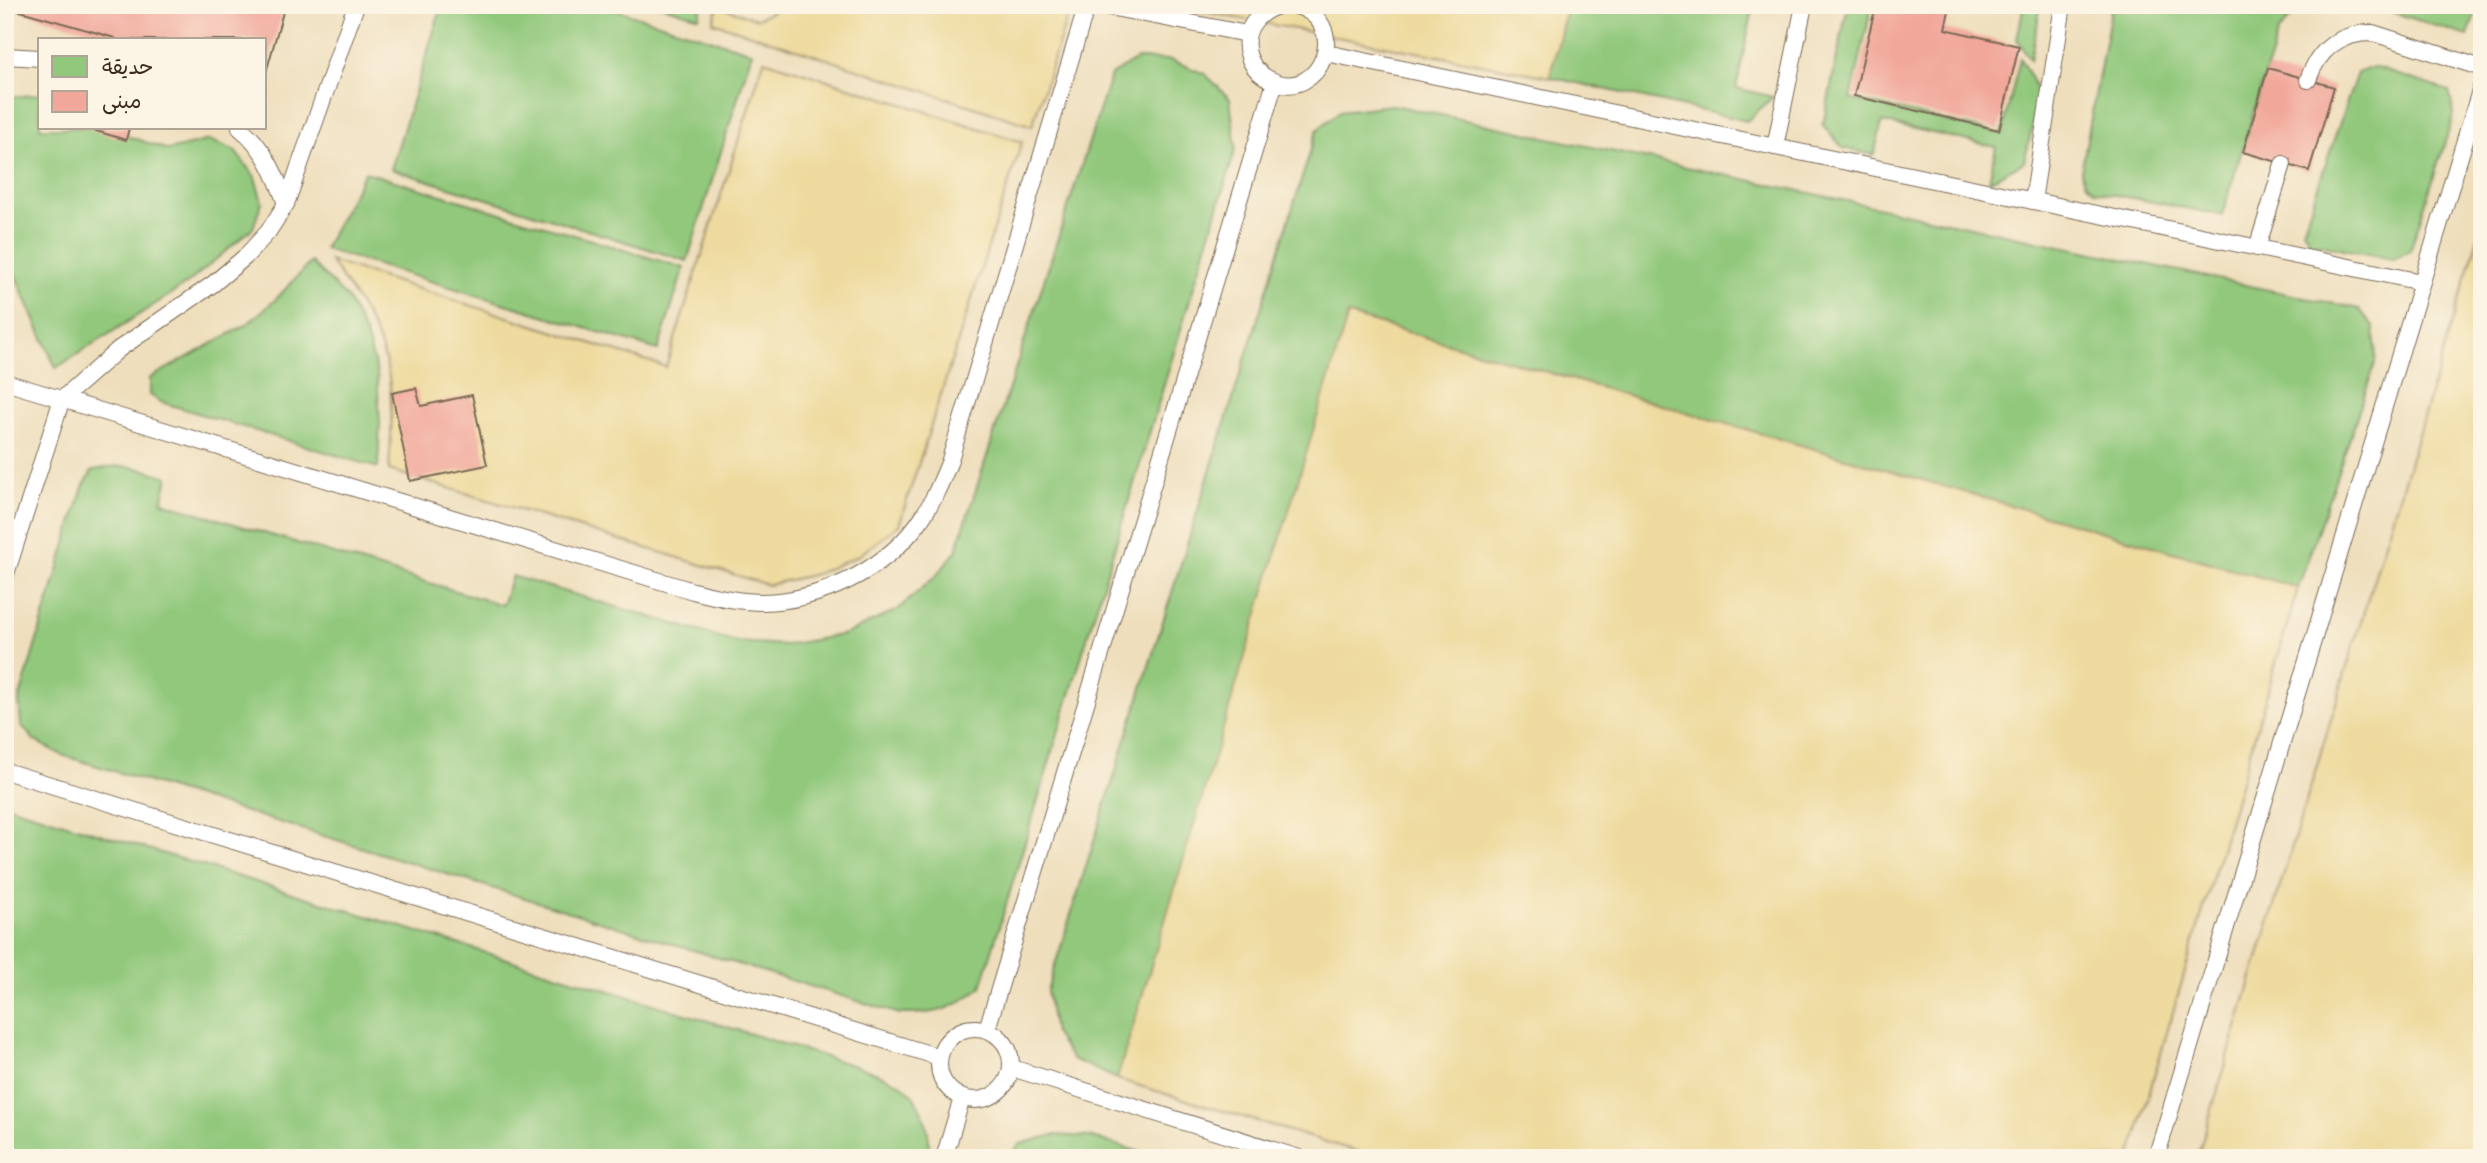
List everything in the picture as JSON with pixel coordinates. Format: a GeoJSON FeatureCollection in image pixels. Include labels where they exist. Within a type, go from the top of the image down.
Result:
{"type":"FeatureCollection","features":[{"type":"Feature","properties":{"kind":"lane"},"geometry":{"type":"LineString","coordinates":[[5,577],[62,399],[119,349],[213,284],[268,232],[286,204],[356,5]]}},
{"type":"Feature","properties":{"kind":"lane"},"geometry":{"type":"LineString","coordinates":[[5,382],[694,592],[727,600],[763,602],[799,598],[832,588],[864,572],[892,551],[916,525],[935,496],[949,463],[1087,5]]}},
{"type":"Feature","properties":{"kind":"lane"},"geometry":{"type":"LineString","coordinates":[[1099,5],[1247,34]]}},
{"type":"Feature","properties":{"kind":"lane"},"geometry":{"type":"LineString","coordinates":[[1282,5],[1270,8],[1255,19],[1247,34],[1247,50],[1252,64],[1262,75],[1275,82],[1291,84],[1307,79],[1319,68],[1326,53],[1326,36],[1318,19],[1305,8],[1292,5]]}},
{"type":"Feature","properties":{"kind":"lane"},"geometry":{"type":"LineString","coordinates":[[1775,147],[1804,5]]}},
{"type":"Feature","properties":{"kind":"lane"},"geometry":{"type":"LineString","coordinates":[[2033,201],[2063,5]]}},
{"type":"Feature","properties":{"kind":"lane"},"geometry":{"type":"LineString","coordinates":[[2308,80],[2318,57],[2328,46],[2358,33],[2373,33],[2482,68]]}},
{"type":"Feature","properties":{"kind":"lane"},"geometry":{"type":"LineString","coordinates":[[1326,53],[2421,282]]}},
{"type":"Feature","properties":{"kind":"lane"},"geometry":{"type":"LineString","coordinates":[[5,56],[38,58]]}},
{"type":"Feature","properties":{"kind":"lane"},"geometry":{"type":"LineString","coordinates":[[987,1029],[1275,82]]}},
{"type":"Feature","properties":{"kind":"lane"},"geometry":{"type":"LineString","coordinates":[[2156,1158],[2482,84]]}},
{"type":"Feature","properties":{"kind":"lane"},"geometry":{"type":"LineString","coordinates":[[242,130],[264,154],[277,178],[286,204]]}},
{"type":"Feature","properties":{"kind":"lane"},"geometry":{"type":"LineString","coordinates":[[2257,248],[2283,164]]}},
{"type":"Feature","properties":{"kind":"lane"},"geometry":{"type":"LineString","coordinates":[[5,771],[939,1057]]}},
{"type":"Feature","properties":{"kind":"lane"},"geometry":{"type":"LineString","coordinates":[[962,1029],[987,1029],[998,1035],[1007,1045],[1012,1068],[1008,1081],[1000,1092],[988,1099],[975,1101],[962,1098],[951,1092],[943,1082],[939,1057],[952,1036],[962,1029]]}},
{"type":"Feature","properties":{"kind":"lane"},"geometry":{"type":"LineString","coordinates":[[1012,1068],[1299,1158]]}},
{"type":"Feature","properties":{"kind":"lane"},"geometry":{"type":"LineString","coordinates":[[944,1158],[962,1098]]}},
{"type":"Feature","properties":{"kind":"green space"},"geometry":{"type":"Polygon","coordinates":[[[442,5],[601,5],[752,52],[687,261],[391,169],[442,5]]]}},
{"type":"Feature","properties":{"kind":"green space"},"geometry":{"type":"Polygon","coordinates":[[[659,5],[702,5],[699,17],[659,5]]]}},
{"type":"Feature","properties":{"kind":"green space"},"geometry":{"type":"Polygon","coordinates":[[[1567,5],[1754,5],[1736,88],[1773,97],[1747,121],[1550,77],[1567,5]]]}},
{"type":"Feature","properties":{"kind":"green space"},"geometry":{"type":"Polygon","coordinates":[[[1848,5],[1872,5],[1851,99],[2002,134],[2020,58],[2040,96],[2024,162],[1989,181],[1996,147],[1882,122],[1874,155],[1843,148],[1823,125],[1848,5]]]}},
{"type":"Feature","properties":{"kind":"green space"},"geometry":{"type":"Polygon","coordinates":[[[2024,5],[2041,5],[2030,60],[2017,39],[2024,5]]]}},
{"type":"Feature","properties":{"kind":"green space"},"geometry":{"type":"Polygon","coordinates":[[[2112,5],[2311,5],[2294,14],[2278,32],[2222,215],[2095,191],[2086,183],[2081,172],[2112,5]]]}},
{"type":"Feature","properties":{"kind":"green space"},"geometry":{"type":"Polygon","coordinates":[[[2369,5],[2478,5],[2468,36],[2369,5]]]}},
{"type":"Feature","properties":{"kind":"green space"},"geometry":{"type":"Polygon","coordinates":[[[1137,59],[1171,60],[1205,74],[1230,99],[1236,148],[981,987],[961,1001],[934,1012],[900,1014],[62,755],[35,741],[21,725],[19,700],[83,487],[92,471],[113,466],[139,469],[168,477],[162,502],[502,605],[512,576],[736,642],[786,645],[846,634],[897,610],[936,576],[956,551],[1111,75],[1137,59]]]}},
{"type":"Feature","properties":{"kind":"green space"},"geometry":{"type":"Polygon","coordinates":[[[2373,67],[2449,91],[2454,114],[2410,251],[2393,259],[2310,242],[2303,230],[2357,73],[2373,67]]]}},
{"type":"Feature","properties":{"kind":"green space"},"geometry":{"type":"Polygon","coordinates":[[[38,94],[38,130],[109,130],[169,150],[209,140],[234,150],[255,177],[262,202],[253,228],[188,283],[56,368],[5,252],[5,101],[13,97],[38,94]]]}},
{"type":"Feature","properties":{"kind":"green space"},"geometry":{"type":"Polygon","coordinates":[[[1393,105],[2359,309],[2374,327],[2376,361],[2298,588],[1349,315],[1117,1079],[1072,1059],[1054,1033],[1047,991],[1317,130],[1340,111],[1393,105]]]}},
{"type":"Feature","properties":{"kind":"green space"},"geometry":{"type":"Polygon","coordinates":[[[365,172],[684,268],[658,350],[324,249],[365,172]]]}},
{"type":"Feature","properties":{"kind":"green space"},"geometry":{"type":"Polygon","coordinates":[[[311,262],[347,298],[366,335],[377,373],[380,423],[378,468],[161,402],[150,395],[150,378],[246,325],[275,300],[311,262]]]}},
{"type":"Feature","properties":{"kind":"green space"},"geometry":{"type":"Polygon","coordinates":[[[5,805],[868,1070],[899,1083],[913,1097],[927,1127],[927,1158],[5,1158],[5,805]]]}},
{"type":"Feature","properties":{"kind":"green space"},"geometry":{"type":"Polygon","coordinates":[[[1054,1135],[1090,1137],[1160,1158],[1007,1158],[1020,1144],[1054,1135]]]}},
{"type":"Feature","properties":{"kind":"sand"},"geometry":{"type":"Polygon","coordinates":[[[784,5],[1070,5],[1070,8],[1032,126],[713,22],[718,6],[757,19],[784,5]]]}},
{"type":"Feature","properties":{"kind":"sand"},"geometry":{"type":"Polygon","coordinates":[[[1167,5],[1567,5],[1550,77],[1167,5]]]}},
{"type":"Feature","properties":{"kind":"sand"},"geometry":{"type":"Polygon","coordinates":[[[764,60],[1022,142],[899,525],[858,556],[816,574],[768,585],[389,470],[391,400],[385,361],[374,330],[330,261],[666,367],[764,60]]]}},
{"type":"Feature","properties":{"kind":"sand"},"geometry":{"type":"Polygon","coordinates":[[[2482,225],[2482,1158],[2197,1158],[2482,225]]]}},
{"type":"Feature","properties":{"kind":"sand"},"geometry":{"type":"Polygon","coordinates":[[[1348,315],[2298,588],[2130,1158],[1379,1158],[1117,1079],[1348,315]]]}},
{"type":"Feature","properties":{"kind":"building"},"geometry":{"type":"Polygon","coordinates":[[[18,5],[285,5],[266,72],[266,38],[115,38],[17,10],[18,5]]]}},
{"type":"Feature","properties":{"kind":"building"},"geometry":{"type":"Polygon","coordinates":[[[1876,5],[1950,5],[1945,29],[2019,46],[1999,130],[1854,96],[1876,5]]]}},
{"type":"Feature","properties":{"kind":"building"},"geometry":{"type":"Polygon","coordinates":[[[2268,68],[2334,87],[2309,171],[2243,152],[2268,68]]]}},
{"type":"Feature","properties":{"kind":"building"},"geometry":{"type":"Polygon","coordinates":[[[93,130],[128,130],[126,140],[93,130]]]}},
{"type":"Feature","properties":{"kind":"building"},"geometry":{"type":"Polygon","coordinates":[[[416,388],[421,406],[472,395],[487,465],[410,481],[392,393],[416,388]]]}}]}
